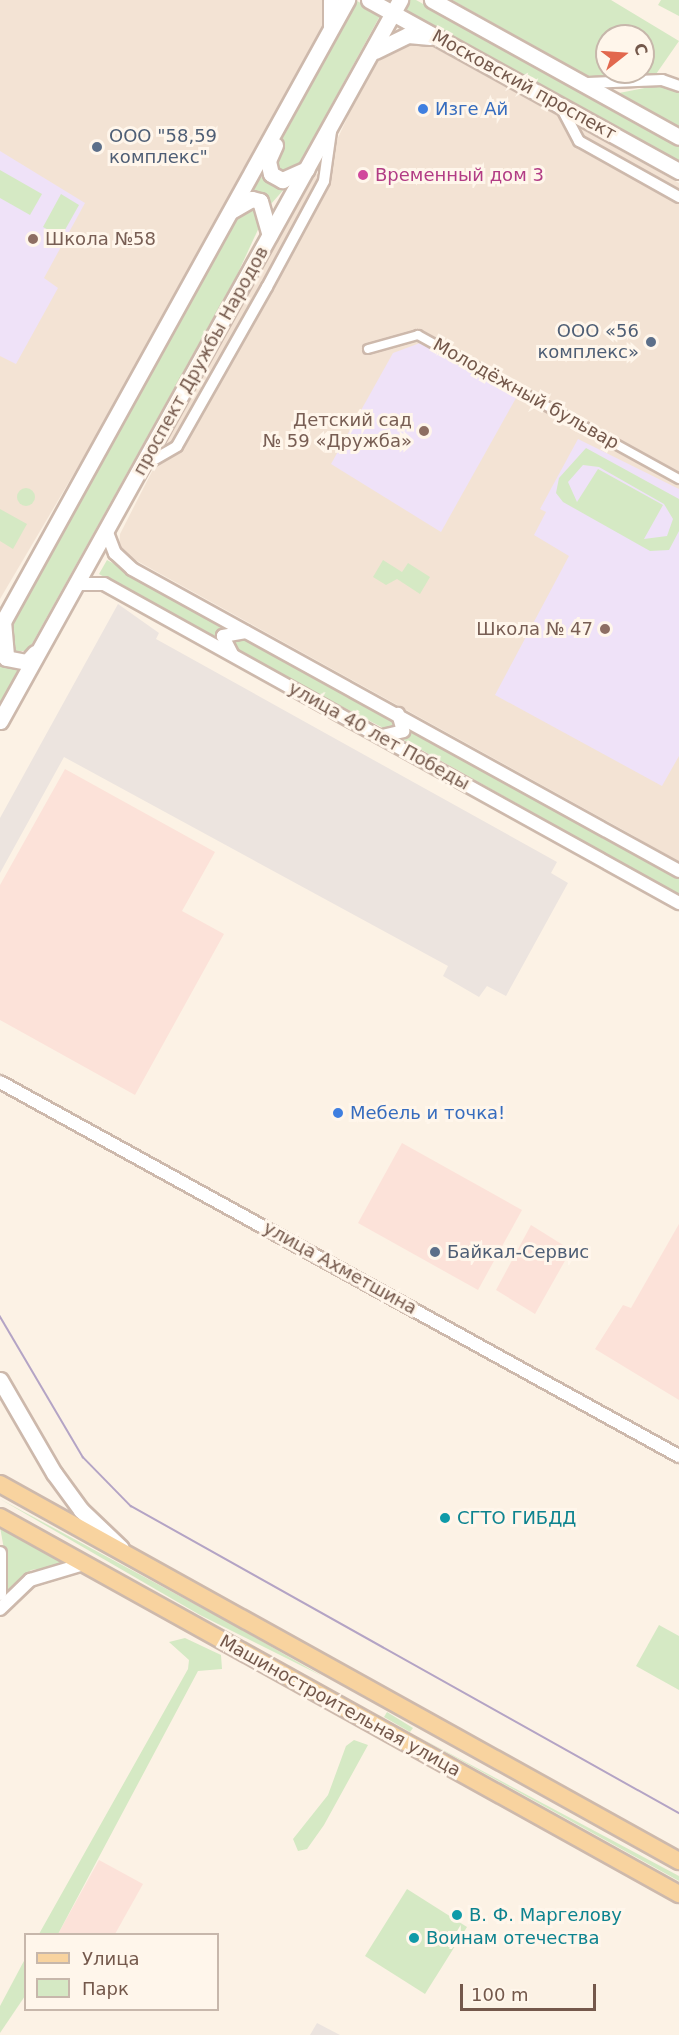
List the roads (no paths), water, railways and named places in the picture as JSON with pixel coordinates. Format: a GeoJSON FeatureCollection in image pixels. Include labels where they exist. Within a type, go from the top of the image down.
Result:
{"type":"FeatureCollection","features":[{"type":"Feature","properties":{"kind":"main road"},"geometry":{"type":"LineString","coordinates":[[330,31],[331,0]]}},
{"type":"Feature","properties":{"kind":"main road"},"geometry":{"type":"LineString","coordinates":[[40,648],[27,662],[6,658],[1,624],[347,0]]}},
{"type":"Feature","properties":{"kind":"main road","name":"Московский проспект"},"geometry":{"type":"LineString","coordinates":[[369,0],[397,7],[441,39],[679,171]]}},
{"type":"Feature","properties":{"kind":"main road","name":"Московский проспект"},"geometry":{"type":"LineString","coordinates":[[432,0],[679,137]]}},
{"type":"Feature","properties":{"kind":"main road"},"geometry":{"type":"LineString","coordinates":[[444,0],[454,12]]}},
{"type":"Feature","properties":{"kind":"main road","name":"проспект Дружбы Народов"},"geometry":{"type":"LineString","coordinates":[[0,721],[397,7]]}},
{"type":"Feature","properties":{"kind":"main road"},"geometry":{"type":"LineString","coordinates":[[370,55],[408,35],[441,39]]}},
{"type":"Feature","properties":{"kind":"main road"},"geometry":{"type":"LineString","coordinates":[[289,105],[268,161],[271,174],[282,180],[307,168]]}},
{"type":"Feature","properties":{"kind":"main road"},"geometry":{"type":"LineString","coordinates":[[230,212],[252,199],[260,201],[270,235]]}},
{"type":"Feature","properties":{"kind":"main road"},"geometry":{"type":"LineString","coordinates":[[0,1380],[68,1492],[130,1556]]}},
{"type":"Feature","properties":{"kind":"main road","name":"Машиностроительная улица"},"geometry":{"type":"LineString","coordinates":[[0,1484],[679,1861]]}},
{"type":"Feature","properties":{"kind":"main road","name":"Машиностроительная улица"},"geometry":{"type":"LineString","coordinates":[[0,1517],[679,1894]]}},
{"type":"Feature","properties":{"kind":"main road"},"geometry":{"type":"LineString","coordinates":[[349,1711],[370,1716],[379,1712],[364,1686]]}},
{"type":"Feature","properties":{"kind":"main road"},"geometry":{"type":"LineString","coordinates":[[427,1754],[414,1731],[440,1728]]}},
{"type":"Feature","properties":{"kind":"street"},"geometry":{"type":"LineString","coordinates":[[580,82],[612,86],[662,80],[679,86]]}},
{"type":"Feature","properties":{"kind":"street"},"geometry":{"type":"LineString","coordinates":[[560,105],[579,141],[679,197]]}},
{"type":"Feature","properties":{"kind":"street"},"geometry":{"type":"LineString","coordinates":[[143,466],[177,446],[267,287],[324,181],[332,124]]}},
{"type":"Feature","properties":{"kind":"street","name":"Молодёжный бульвар"},"geometry":{"type":"LineString","coordinates":[[368,349],[418,335],[679,479]]}},
{"type":"Feature","properties":{"kind":"street","name":"улица 40 лет Победы"},"geometry":{"type":"LineString","coordinates":[[106,530],[123,563],[679,871]]}},
{"type":"Feature","properties":{"kind":"street","name":"улица 40 лет Победы"},"geometry":{"type":"LineString","coordinates":[[76,584],[104,584],[679,903]]}},
{"type":"Feature","properties":{"kind":"street"},"geometry":{"type":"LineString","coordinates":[[235,657],[223,636],[250,633]]}},
{"type":"Feature","properties":{"kind":"street"},"geometry":{"type":"LineString","coordinates":[[381,736],[403,730],[398,714]]}},
{"type":"Feature","properties":{"kind":"street","name":"улица Ахметшина"},"geometry":{"type":"LineString","coordinates":[[0,1082],[679,1456]]}},
{"type":"Feature","properties":{"kind":"street"},"geometry":{"type":"LineString","coordinates":[[0,1553],[0,1594]]}},
{"type":"Feature","properties":{"kind":"street"},"geometry":{"type":"LineString","coordinates":[[0,1610],[30,1580],[84,1563]]}},
{"type":"Feature","properties":{"kind":"street"},"geometry":{"type":"LineString","coordinates":[[660,1850],[679,1854]]}},
{"type":"Feature","properties":{"kind":"tram line"},"geometry":{"type":"LineString","coordinates":[[0,1316],[83,1457],[131,1506],[679,1813]]}},
{"type":"Feature","properties":{"kind":"place","name":"Изге Ай"},"geometry":{"type":"Point","coordinates":[423,109]}},
{"type":"Feature","properties":{"kind":"place","name":"ООО \"58,59 комплекс\""},"geometry":{"type":"Point","coordinates":[97,147]}},
{"type":"Feature","properties":{"kind":"place","name":"Временный дом 3"},"geometry":{"type":"Point","coordinates":[363,175]}},
{"type":"Feature","properties":{"kind":"place","name":"Школа №58"},"geometry":{"type":"Point","coordinates":[33,239]}},
{"type":"Feature","properties":{"kind":"place","name":"ООО «56 комплекс»"},"geometry":{"type":"Point","coordinates":[651,342]}},
{"type":"Feature","properties":{"kind":"place","name":"Детский сад № 59 «Дружба»"},"geometry":{"type":"Point","coordinates":[424,431]}},
{"type":"Feature","properties":{"kind":"place","name":"Школа № 47"},"geometry":{"type":"Point","coordinates":[605,629]}},
{"type":"Feature","properties":{"kind":"place","name":"Мебель и точка!"},"geometry":{"type":"Point","coordinates":[338,1113]}},
{"type":"Feature","properties":{"kind":"place","name":"Байкал-Сервис"},"geometry":{"type":"Point","coordinates":[435,1252]}},
{"type":"Feature","properties":{"kind":"place","name":"СГТО ГИБДД"},"geometry":{"type":"Point","coordinates":[445,1518]}},
{"type":"Feature","properties":{"kind":"place","name":"В. Ф. Маргелову"},"geometry":{"type":"Point","coordinates":[457,1915]}},
{"type":"Feature","properties":{"kind":"place","name":"Воинам отечества"},"geometry":{"type":"Point","coordinates":[414,1938]}}]}
